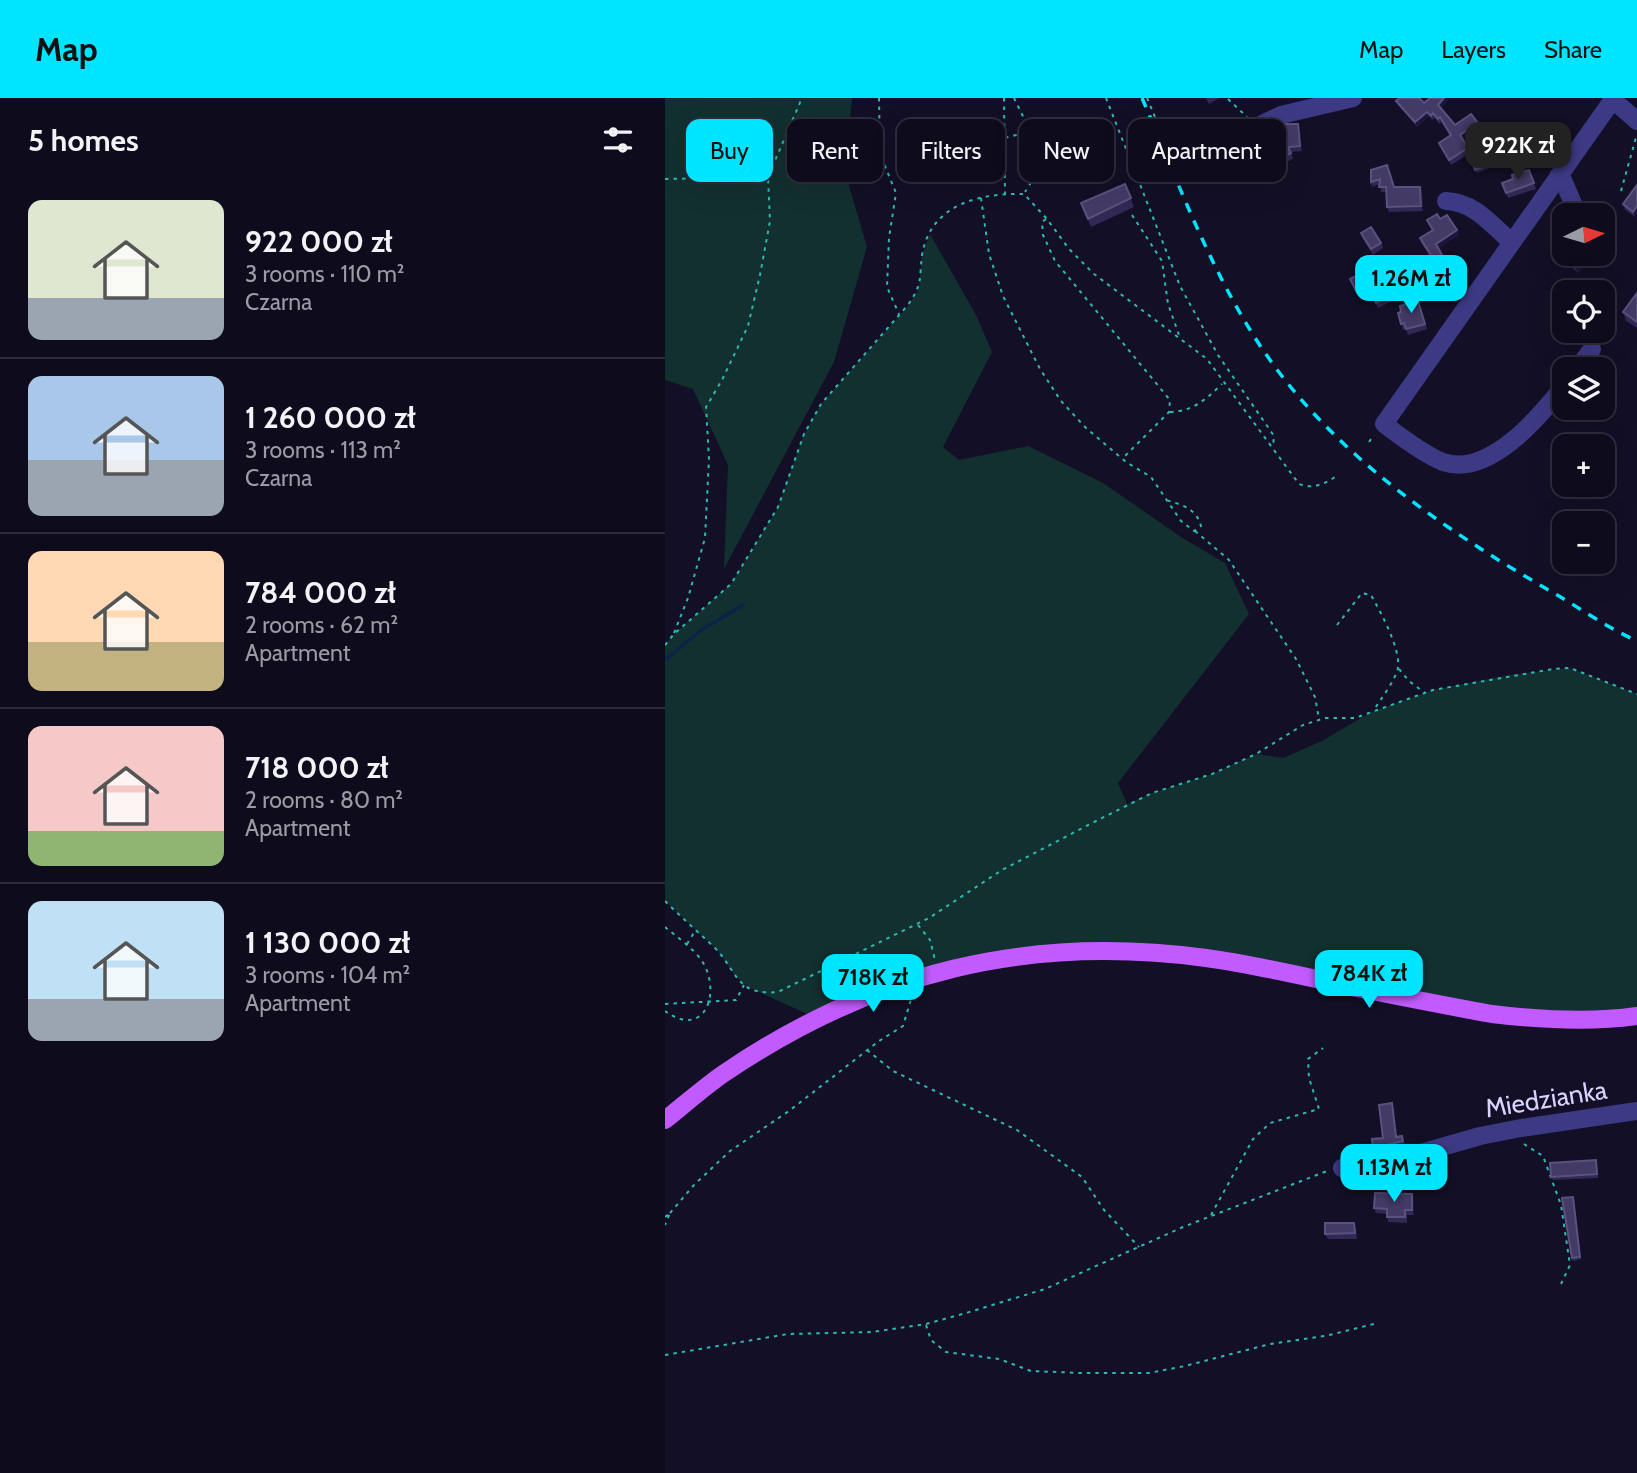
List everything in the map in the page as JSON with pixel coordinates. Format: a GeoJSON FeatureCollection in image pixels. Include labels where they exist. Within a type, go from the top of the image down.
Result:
{"type":"FeatureCollection","features":[{"type":"Feature","properties":{"kind":"main road"},"geometry":{"type":"LineString","coordinates":[[665,1120],[720,1076],[772,1042],[855,1000],[937,972],[1039,954],[1099,951],[1155,953],[1258,967],[1492,1014],[1554,1020],[1599,1020],[1637,1016]]}},
{"type":"Feature","properties":{"kind":"street"},"geometry":{"type":"LineString","coordinates":[[1273,119],[1353,98]]}},
{"type":"Feature","properties":{"kind":"street"},"geometry":{"type":"LineString","coordinates":[[1552,402],[1541,416],[1506,445],[1472,463],[1458,465],[1442,461],[1384,424],[1613,99],[1637,121]]}},
{"type":"Feature","properties":{"kind":"street"},"geometry":{"type":"LineString","coordinates":[[1505,148],[1531,149],[1561,157],[1563,180],[1573,203]]}},
{"type":"Feature","properties":{"kind":"street"},"geometry":{"type":"LineString","coordinates":[[1446,201],[1470,206],[1511,242]]}},
{"type":"Feature","properties":{"kind":"street"},"geometry":{"type":"LineString","coordinates":[[1586,357],[1592,349]]}},
{"type":"Feature","properties":{"kind":"street","name":"Miedzianka"},"geometry":{"type":"LineString","coordinates":[[1342,1168],[1393,1161],[1480,1136],[1521,1128],[1637,1111]]}},
{"type":"Feature","properties":{"kind":"path"},"geometry":{"type":"LineString","coordinates":[[773,165],[802,98]]}},
{"type":"Feature","properties":{"kind":"path"},"geometry":{"type":"LineString","coordinates":[[879,98],[880,154],[897,193],[889,238],[887,287],[900,315]]}},
{"type":"Feature","properties":{"kind":"path"},"geometry":{"type":"LineString","coordinates":[[1003,119],[1004,98]]}},
{"type":"Feature","properties":{"kind":"path"},"geometry":{"type":"LineString","coordinates":[[1014,98],[1024,119]]}},
{"type":"Feature","properties":{"kind":"path"},"geometry":{"type":"LineString","coordinates":[[1106,98],[1180,286],[1218,355],[1274,436],[1273,448]]}},
{"type":"Feature","properties":{"kind":"path"},"geometry":{"type":"LineString","coordinates":[[1147,98],[1156,119]]}},
{"type":"Feature","properties":{"kind":"path"},"geometry":{"type":"LineString","coordinates":[[1228,99],[1249,119]]}},
{"type":"Feature","properties":{"kind":"path"},"geometry":{"type":"LineString","coordinates":[[1622,191],[1637,133]]}},
{"type":"Feature","properties":{"kind":"path"},"geometry":{"type":"LineString","coordinates":[[665,179],[686,179]]}},
{"type":"Feature","properties":{"kind":"path"},"geometry":{"type":"LineString","coordinates":[[674,634],[688,598],[705,538],[709,459],[706,407],[748,326],[770,221],[768,182]]}},
{"type":"Feature","properties":{"kind":"path"},"geometry":{"type":"LineString","coordinates":[[1005,182],[1005,194]]}},
{"type":"Feature","properties":{"kind":"path"},"geometry":{"type":"LineString","coordinates":[[1024,194],[1030,182]]}},
{"type":"Feature","properties":{"kind":"path"},"geometry":{"type":"LineString","coordinates":[[665,645],[731,584],[778,508],[804,434],[821,404],[900,315],[919,289],[922,255],[937,223],[958,204],[981,197],[1024,194],[1069,249],[1094,274],[1207,359],[1299,484],[1307,487],[1322,484],[1338,475]]}},
{"type":"Feature","properties":{"kind":"path"},"geometry":{"type":"LineString","coordinates":[[981,197],[989,254],[1003,296],[1040,369],[1061,401],[1085,427],[1122,459],[1151,477],[1181,521],[1229,560],[1296,659],[1315,697],[1320,720]]}},
{"type":"Feature","properties":{"kind":"path"},"geometry":{"type":"LineString","coordinates":[[1132,215],[1162,261],[1168,304],[1180,337]]}},
{"type":"Feature","properties":{"kind":"path"},"geometry":{"type":"LineString","coordinates":[[1047,219],[1042,222],[1043,236],[1055,261],[1170,400],[1169,412],[1122,459]]}},
{"type":"Feature","properties":{"kind":"path"},"geometry":{"type":"LineString","coordinates":[[1169,412],[1179,412],[1202,404],[1223,382]]}},
{"type":"Feature","properties":{"kind":"path"},"geometry":{"type":"LineString","coordinates":[[1166,499],[1188,507],[1198,516],[1201,526],[1194,531]]}},
{"type":"Feature","properties":{"kind":"path"},"geometry":{"type":"LineString","coordinates":[[1337,625],[1362,593],[1371,595],[1395,648],[1398,668],[1425,693]]}},
{"type":"Feature","properties":{"kind":"path"},"geometry":{"type":"LineString","coordinates":[[1374,711],[1398,668]]}},
{"type":"Feature","properties":{"kind":"path"},"geometry":{"type":"LineString","coordinates":[[665,901],[717,950],[744,984],[761,993],[778,992],[917,925],[1002,870],[1128,805],[1152,793],[1212,774],[1256,754],[1303,724],[1347,719],[1425,693],[1509,675],[1570,668],[1637,694]]}},
{"type":"Feature","properties":{"kind":"path"},"geometry":{"type":"LineString","coordinates":[[917,925],[930,940],[937,972]]}},
{"type":"Feature","properties":{"kind":"path"},"geometry":{"type":"LineString","coordinates":[[665,927],[701,960],[709,976],[710,1001],[701,1015],[691,1021],[676,1019],[665,1011]]}},
{"type":"Feature","properties":{"kind":"path"},"geometry":{"type":"LineString","coordinates":[[686,945],[696,930]]}},
{"type":"Feature","properties":{"kind":"path"},"geometry":{"type":"LineString","coordinates":[[665,1217],[730,1151],[789,1111],[902,1026],[914,979]]}},
{"type":"Feature","properties":{"kind":"path"},"geometry":{"type":"LineString","coordinates":[[665,1004],[736,1000],[744,984]]}},
{"type":"Feature","properties":{"kind":"path"},"geometry":{"type":"LineString","coordinates":[[1210,1216],[1253,1139],[1270,1123],[1319,1109],[1310,1078],[1308,1059],[1323,1048]]}},
{"type":"Feature","properties":{"kind":"path"},"geometry":{"type":"LineString","coordinates":[[867,1050],[893,1071],[1017,1130],[1081,1177],[1104,1210],[1139,1247]]}},
{"type":"Feature","properties":{"kind":"path"},"geometry":{"type":"LineString","coordinates":[[1521,1128],[1520,1141],[1543,1156],[1561,1205],[1570,1265],[1561,1284]]}},
{"type":"Feature","properties":{"kind":"path"},"geometry":{"type":"LineString","coordinates":[[665,1355],[788,1334],[873,1332],[926,1324],[1045,1289],[1210,1216],[1321,1173],[1342,1168]]}},
{"type":"Feature","properties":{"kind":"path"},"geometry":{"type":"LineString","coordinates":[[665,1225],[670,1213]]}},
{"type":"Feature","properties":{"kind":"path"},"geometry":{"type":"LineString","coordinates":[[926,1324],[931,1340],[946,1352],[999,1359],[1031,1370],[1081,1373],[1149,1373],[1271,1344],[1325,1336],[1374,1324]]}},
{"type":"Feature","properties":{"kind":"green space"},"geometry":{"type":"Polygon","coordinates":[[[665,98],[852,98],[850,119],[787,119],[787,182],[848,182],[867,247],[834,362],[724,569],[728,465],[693,389],[665,380],[665,98]]]}},
{"type":"Feature","properties":{"kind":"green space"},"geometry":{"type":"Polygon","coordinates":[[[930,234],[976,315],[992,352],[943,447],[959,460],[1028,446],[1103,483],[1181,537],[1225,563],[1249,614],[1118,783],[1127,804],[1212,774],[1256,754],[1283,758],[1322,741],[1371,712],[1433,690],[1509,675],[1570,668],[1637,694],[1637,1016],[1554,1020],[1206,958],[1019,956],[816,1018],[748,987],[735,976],[717,950],[665,901],[665,645],[731,584],[778,507],[804,434],[821,404],[907,307],[919,289],[922,255],[930,234]]]}},
{"type":"Feature","properties":{"kind":"building"},"geometry":{"type":"Polygon","coordinates":[[[1399,98],[1419,98],[1424,103],[1430,98],[1444,98],[1438,105],[1455,125],[1471,114],[1478,123],[1460,135],[1468,148],[1449,160],[1439,143],[1451,135],[1440,117],[1438,119],[1433,113],[1431,116],[1427,112],[1415,122],[1396,101],[1399,98]]]}},
{"type":"Feature","properties":{"kind":"building"},"geometry":{"type":"Polygon","coordinates":[[[1286,124],[1298,124],[1300,146],[1288,147],[1291,153],[1286,156],[1286,124]]]}},
{"type":"Feature","properties":{"kind":"building"},"geometry":{"type":"Polygon","coordinates":[[[1490,154],[1494,163],[1475,170],[1472,161],[1490,154]]]}},
{"type":"Feature","properties":{"kind":"building"},"geometry":{"type":"Polygon","coordinates":[[[1387,165],[1394,187],[1420,187],[1421,206],[1387,207],[1386,187],[1379,187],[1380,179],[1371,182],[1371,170],[1387,165]]]}},
{"type":"Feature","properties":{"kind":"building"},"geometry":{"type":"Polygon","coordinates":[[[1529,170],[1534,183],[1506,193],[1502,183],[1513,179],[1512,175],[1529,170]]]}},
{"type":"Feature","properties":{"kind":"building"},"geometry":{"type":"Polygon","coordinates":[[[1125,184],[1131,198],[1088,219],[1081,203],[1125,184]]]}},
{"type":"Feature","properties":{"kind":"building"},"geometry":{"type":"Polygon","coordinates":[[[1637,185],[1637,206],[1633,212],[1623,204],[1637,185]]]}},
{"type":"Feature","properties":{"kind":"building"},"geometry":{"type":"Polygon","coordinates":[[[1437,214],[1440,219],[1447,215],[1457,230],[1436,244],[1442,255],[1434,260],[1420,238],[1433,230],[1427,220],[1437,214]]]}},
{"type":"Feature","properties":{"kind":"building"},"geometry":{"type":"Polygon","coordinates":[[[1371,227],[1381,243],[1371,249],[1361,233],[1371,227]]]}},
{"type":"Feature","properties":{"kind":"building"},"geometry":{"type":"Polygon","coordinates":[[[1373,267],[1388,297],[1376,303],[1368,288],[1357,293],[1350,279],[1373,267]]]}},
{"type":"Feature","properties":{"kind":"building"},"geometry":{"type":"Polygon","coordinates":[[[1637,293],[1637,322],[1623,312],[1637,293]]]}},
{"type":"Feature","properties":{"kind":"building"},"geometry":{"type":"Polygon","coordinates":[[[1418,301],[1425,324],[1406,329],[1404,323],[1401,324],[1398,313],[1401,312],[1400,306],[1418,301]]]}},
{"type":"Feature","properties":{"kind":"building"},"geometry":{"type":"Polygon","coordinates":[[[1392,1103],[1396,1137],[1402,1136],[1403,1141],[1373,1148],[1372,1139],[1383,1138],[1379,1105],[1392,1103]]]}},
{"type":"Feature","properties":{"kind":"building"},"geometry":{"type":"Polygon","coordinates":[[[1596,1160],[1597,1174],[1551,1177],[1550,1163],[1596,1160]]]}},
{"type":"Feature","properties":{"kind":"building"},"geometry":{"type":"Polygon","coordinates":[[[1375,1193],[1412,1194],[1412,1210],[1405,1210],[1405,1217],[1387,1217],[1387,1209],[1374,1208],[1375,1193]]]}},
{"type":"Feature","properties":{"kind":"building"},"geometry":{"type":"Polygon","coordinates":[[[1573,1197],[1580,1257],[1572,1258],[1562,1198],[1573,1197]]]}},
{"type":"Feature","properties":{"kind":"building"},"geometry":{"type":"Polygon","coordinates":[[[1325,1223],[1354,1223],[1355,1233],[1325,1234],[1325,1223]]]}},
{"type":"Feature","properties":{"kind":"waterway"},"geometry":{"type":"LineString","coordinates":[[665,660],[701,630],[743,605]]}},
{"type":"Feature","properties":{"kind":"railway"},"geometry":{"type":"LineString","coordinates":[[1142,98],[1210,257],[1243,318],[1290,386],[1322,422],[1357,456],[1434,518],[1517,571],[1637,641]]}}]}
